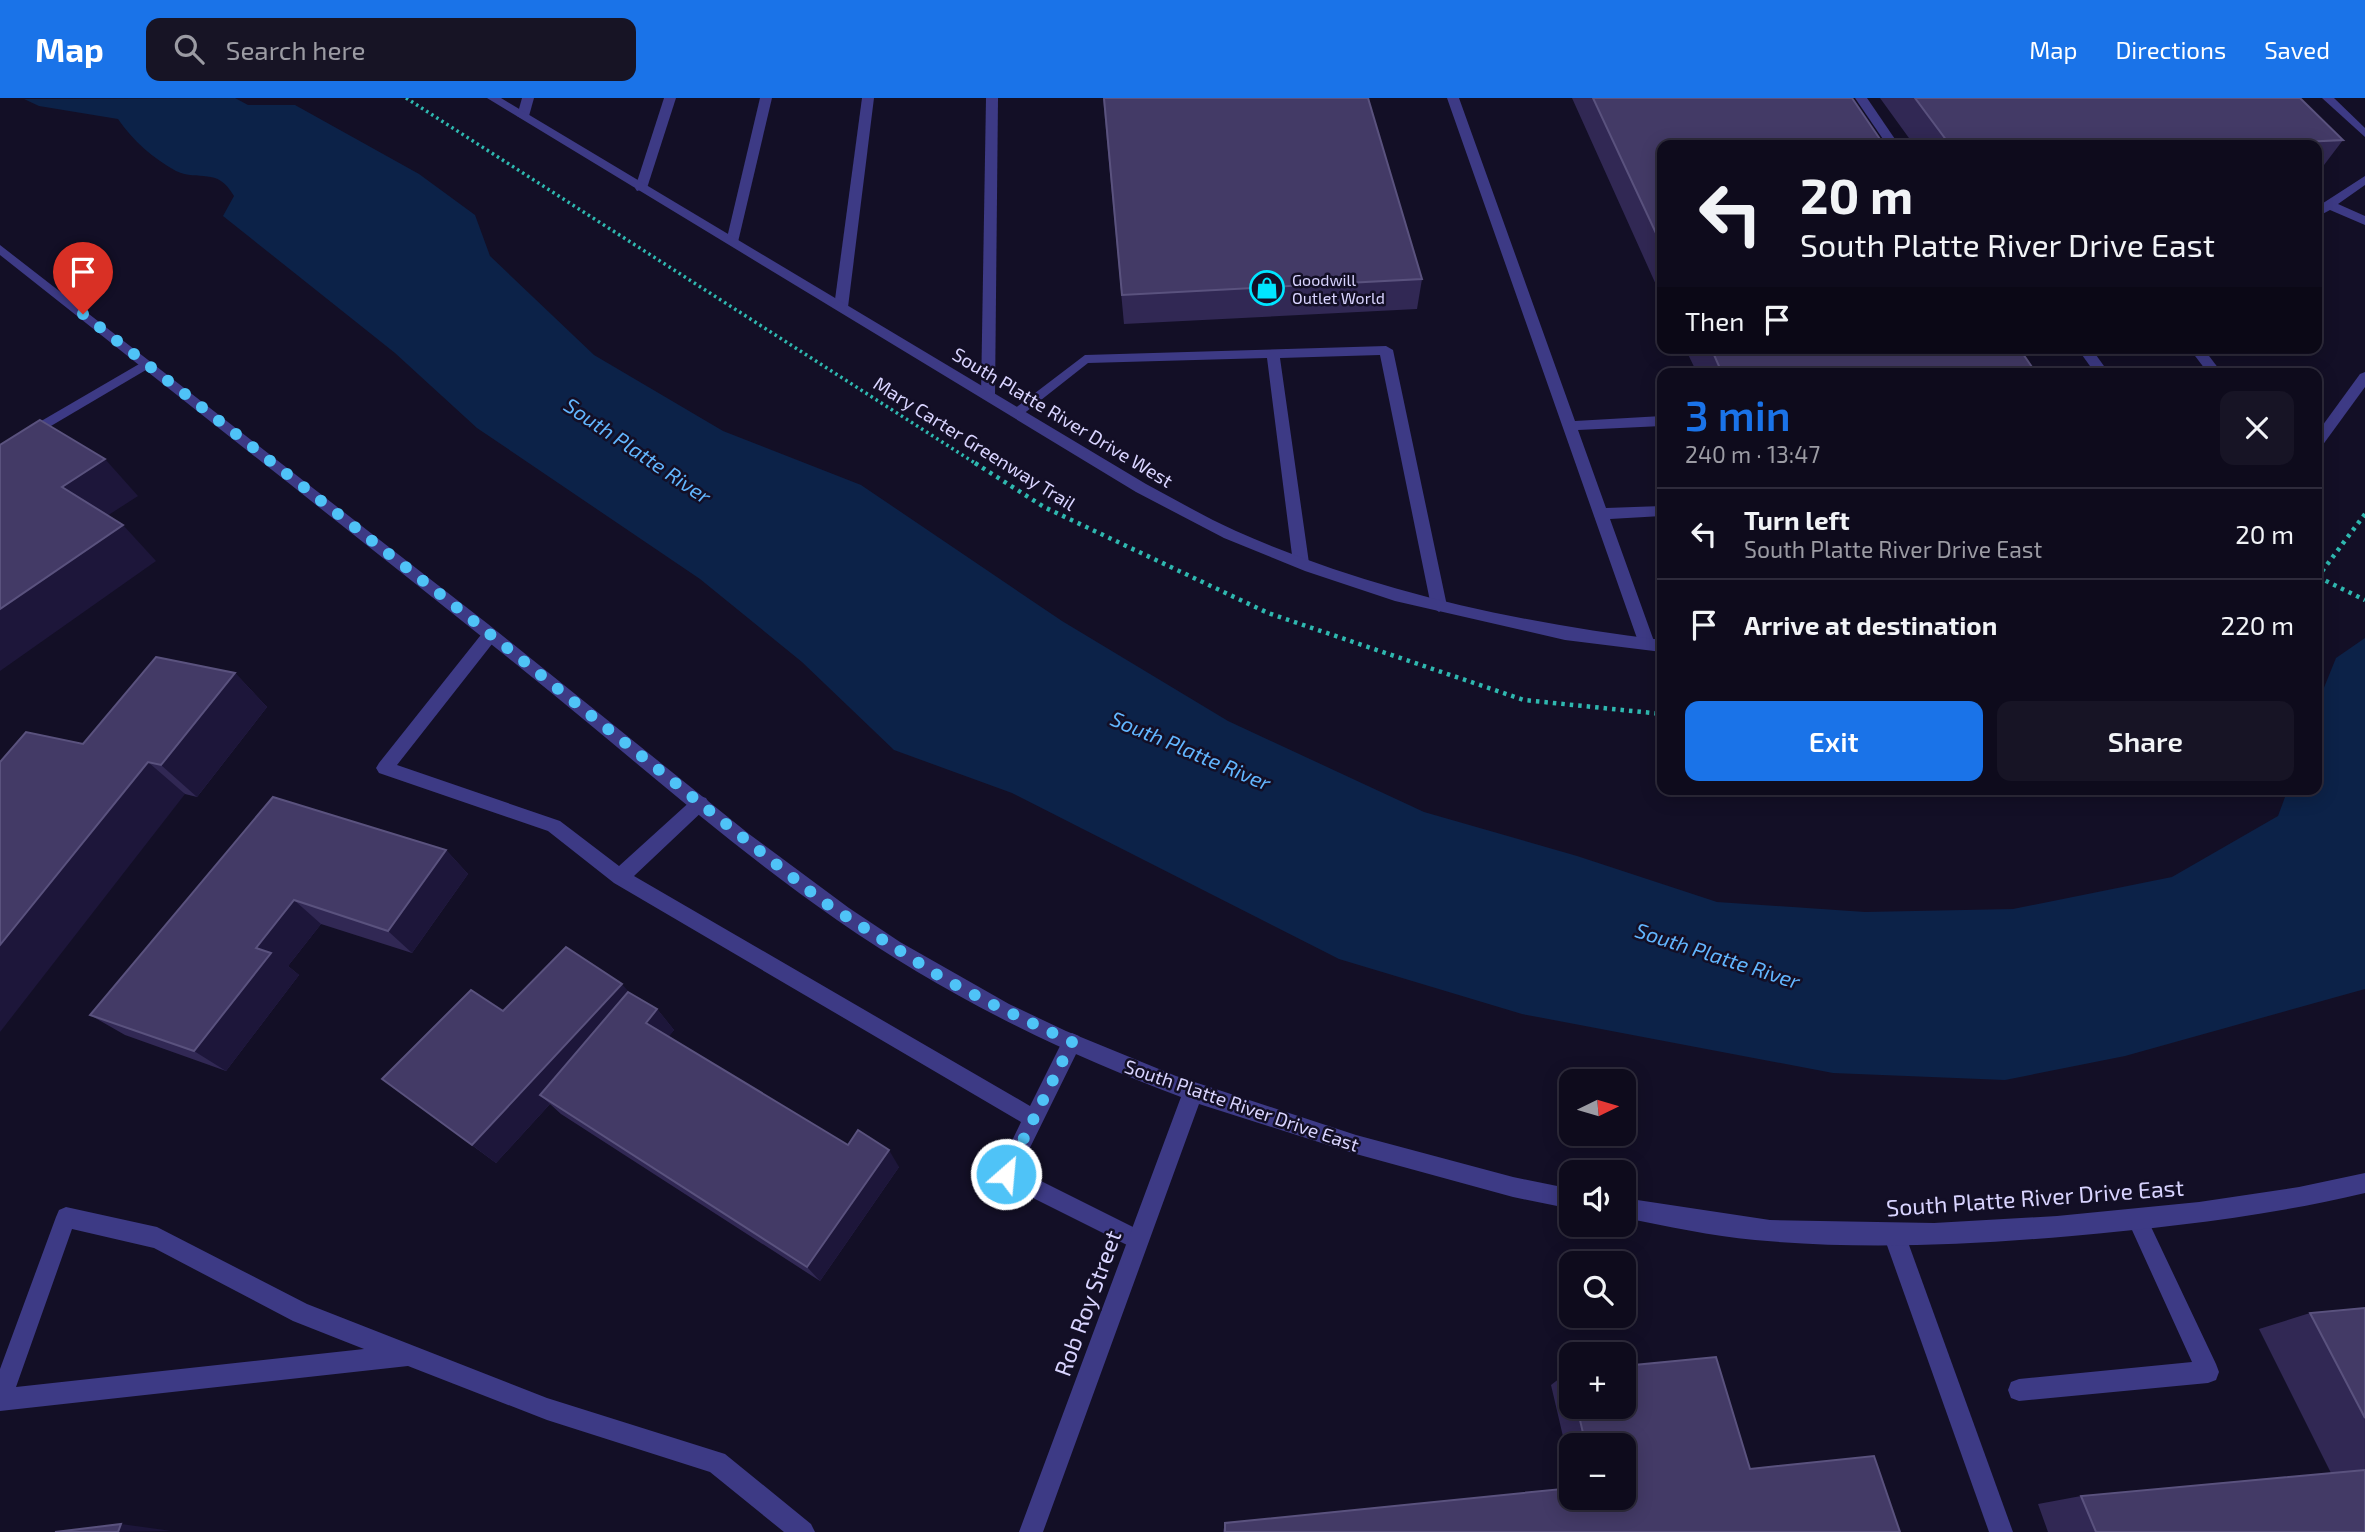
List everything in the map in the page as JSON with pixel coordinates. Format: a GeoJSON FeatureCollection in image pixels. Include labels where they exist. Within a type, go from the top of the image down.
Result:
{"type":"FeatureCollection","features":[{"type":"Feature","properties":{"kind":"street","name":"South Platte River Drive West"},"geometry":{"type":"LineString","coordinates":[[493,98],[1142,488],[1229,534],[1301,563],[1395,595],[1565,634],[1655,645]]}},
{"type":"Feature","properties":{"kind":"street"},"geometry":{"type":"LineString","coordinates":[[523,116],[528,98]]}},
{"type":"Feature","properties":{"kind":"street"},"geometry":{"type":"LineString","coordinates":[[641,188],[670,98]]}},
{"type":"Feature","properties":{"kind":"street"},"geometry":{"type":"LineString","coordinates":[[732,242],[766,98]]}},
{"type":"Feature","properties":{"kind":"street"},"geometry":{"type":"LineString","coordinates":[[841,307],[868,98]]}},
{"type":"Feature","properties":{"kind":"street"},"geometry":{"type":"LineString","coordinates":[[988,395],[992,98]]}},
{"type":"Feature","properties":{"kind":"street"},"geometry":{"type":"LineString","coordinates":[[1453,98],[1601,514],[1655,645]]}},
{"type":"Feature","properties":{"kind":"street"},"geometry":{"type":"LineString","coordinates":[[1861,98],[1890,140]]}},
{"type":"Feature","properties":{"kind":"street"},"geometry":{"type":"LineString","coordinates":[[2328,98],[2365,134]]}},
{"type":"Feature","properties":{"kind":"street"},"geometry":{"type":"LineString","coordinates":[[2322,211],[2365,180]]}},
{"type":"Feature","properties":{"kind":"street"},"geometry":{"type":"LineString","coordinates":[[2330,205],[2365,221]]}},
{"type":"Feature","properties":{"kind":"street","name":"South Platte River Drive East"},"geometry":{"type":"LineString","coordinates":[[0,249],[822,901],[944,979],[1072,1042],[1193,1092],[1335,1140],[1559,1196]]}},
{"type":"Feature","properties":{"kind":"street"},"geometry":{"type":"LineString","coordinates":[[1017,412],[1085,359],[1386,350],[1439,606]]}},
{"type":"Feature","properties":{"kind":"street"},"geometry":{"type":"LineString","coordinates":[[1273,353],[1301,563]]}},
{"type":"Feature","properties":{"kind":"street"},"geometry":{"type":"LineString","coordinates":[[2201,354],[2211,368]]}},
{"type":"Feature","properties":{"kind":"street"},"geometry":{"type":"LineString","coordinates":[[0,451],[146,363]]}},
{"type":"Feature","properties":{"kind":"street"},"geometry":{"type":"LineString","coordinates":[[2322,436],[2365,377]]}},
{"type":"Feature","properties":{"kind":"street"},"geometry":{"type":"LineString","coordinates":[[1570,426],[1657,421]]}},
{"type":"Feature","properties":{"kind":"street"},"geometry":{"type":"LineString","coordinates":[[1601,514],[1657,511]]}},
{"type":"Feature","properties":{"kind":"street"},"geometry":{"type":"LineString","coordinates":[[490,635],[385,768],[554,826],[620,877],[1034,1119]]}},
{"type":"Feature","properties":{"kind":"street"},"geometry":{"type":"LineString","coordinates":[[620,877],[700,803]]}},
{"type":"Feature","properties":{"kind":"street"},"geometry":{"type":"LineString","coordinates":[[1072,1042],[1006,1174],[1138,1240]]}},
{"type":"Feature","properties":{"kind":"street","name":"Rob Roy Street"},"geometry":{"type":"LineString","coordinates":[[1031,1532],[1193,1092]]}},
{"type":"Feature","properties":{"kind":"street","name":"South Platte River Drive East"},"geometry":{"type":"LineString","coordinates":[[1636,1210],[1769,1231],[1894,1234],[2029,1229],[2200,1213],[2314,1196],[2365,1183]]}},
{"type":"Feature","properties":{"kind":"street"},"geometry":{"type":"LineString","coordinates":[[408,1355],[0,1400],[66,1217],[156,1238],[301,1313],[547,1409],[717,1462],[803,1532]]}},
{"type":"Feature","properties":{"kind":"street"},"geometry":{"type":"LineString","coordinates":[[2019,1390],[2208,1372],[2137,1219]]}},
{"type":"Feature","properties":{"kind":"street"},"geometry":{"type":"LineString","coordinates":[[1894,1234],[2001,1532]]}},
{"type":"Feature","properties":{"kind":"path","name":"Mary Carter Greenway Trail"},"geometry":{"type":"LineString","coordinates":[[405,98],[1044,507],[1268,613],[1511,695],[1524,699],[1657,713]]}},
{"type":"Feature","properties":{"kind":"path"},"geometry":{"type":"LineString","coordinates":[[2322,570],[2365,514]]}},
{"type":"Feature","properties":{"kind":"path"},"geometry":{"type":"LineString","coordinates":[[2322,579],[2365,600]]}},
{"type":"Feature","properties":{"kind":"water","name":"South Platte River"},"geometry":{"type":"Polygon","coordinates":[[[235,98],[248,105],[295,105],[419,174],[475,215],[490,256],[594,355],[723,431],[861,485],[1062,621],[1228,721],[1424,812],[1577,856],[1717,902],[1865,912],[2013,909],[2172,877],[2278,816],[2286,795],[2322,795],[2322,693],[2336,658],[2365,638],[2365,989],[2125,1056],[2005,1080],[1833,1073],[1522,1014],[1339,959],[1012,793],[894,750],[802,662],[700,579],[477,428],[395,353],[223,216],[234,196],[221,181],[176,171],[151,155],[118,119],[39,106],[24,99],[235,98]]]}},
{"type":"Feature","properties":{"kind":"building"},"geometry":{"type":"Polygon","coordinates":[[[1104,98],[1368,98],[1422,279],[1122,295],[1104,98]]]}},
{"type":"Feature","properties":{"kind":"building"},"geometry":{"type":"Polygon","coordinates":[[[1593,98],[1852,98],[1881,140],[1657,140],[1657,235],[1593,98]]]}},
{"type":"Feature","properties":{"kind":"building"},"geometry":{"type":"Polygon","coordinates":[[[1915,98],[2300,98],[2343,140],[2322,141],[1946,140],[1915,98]]]}},
{"type":"Feature","properties":{"kind":"building"},"geometry":{"type":"Polygon","coordinates":[[[1714,354],[2023,354],[2033,368],[1720,368],[1714,354]]]}},
{"type":"Feature","properties":{"kind":"building"},"geometry":{"type":"Polygon","coordinates":[[[40,420],[105,459],[62,487],[123,525],[0,609],[0,445],[40,420]]]}},
{"type":"Feature","properties":{"kind":"building"},"geometry":{"type":"Polygon","coordinates":[[[156,657],[235,673],[161,765],[148,762],[0,945],[0,762],[26,732],[83,744],[156,657]]]}},
{"type":"Feature","properties":{"kind":"building"},"geometry":{"type":"Polygon","coordinates":[[[273,797],[446,850],[388,931],[294,900],[256,948],[271,953],[194,1051],[90,1015],[273,797]]]}},
{"type":"Feature","properties":{"kind":"building"},"geometry":{"type":"Polygon","coordinates":[[[566,947],[622,984],[472,1145],[382,1079],[471,990],[503,1011],[566,947]]]}},
{"type":"Feature","properties":{"kind":"building"},"geometry":{"type":"Polygon","coordinates":[[[628,992],[657,1009],[646,1023],[848,1145],[858,1130],[889,1150],[807,1267],[540,1095],[628,992]]]}},
{"type":"Feature","properties":{"kind":"building"},"geometry":{"type":"Polygon","coordinates":[[[2365,1308],[2365,1418],[2310,1313],[2365,1308]]]}},
{"type":"Feature","properties":{"kind":"building"},"geometry":{"type":"Polygon","coordinates":[[[1716,1357],[1750,1469],[1874,1456],[1900,1532],[1225,1532],[1225,1523],[1559,1489],[1559,1510],[1636,1510],[1636,1433],[1583,1433],[1580,1419],[1636,1419],[1636,1365],[1716,1357]]]}},
{"type":"Feature","properties":{"kind":"building"},"geometry":{"type":"Polygon","coordinates":[[[2365,1470],[2365,1532],[2096,1532],[2081,1496],[2365,1470]]]}},
{"type":"Feature","properties":{"kind":"building"},"geometry":{"type":"Polygon","coordinates":[[[121,1524],[118,1532],[55,1532],[121,1524]]]}},
{"type":"Feature","properties":{"kind":"place","name":"Goodwill Outlet World"},"geometry":{"type":"Point","coordinates":[1267,288]}},
{"type":"Feature","properties":{"kind":"route"},"geometry":{"type":"LineString","coordinates":[[83,314],[445,598],[822,901],[944,979],[1072,1042],[1006,1174]]}}]}
